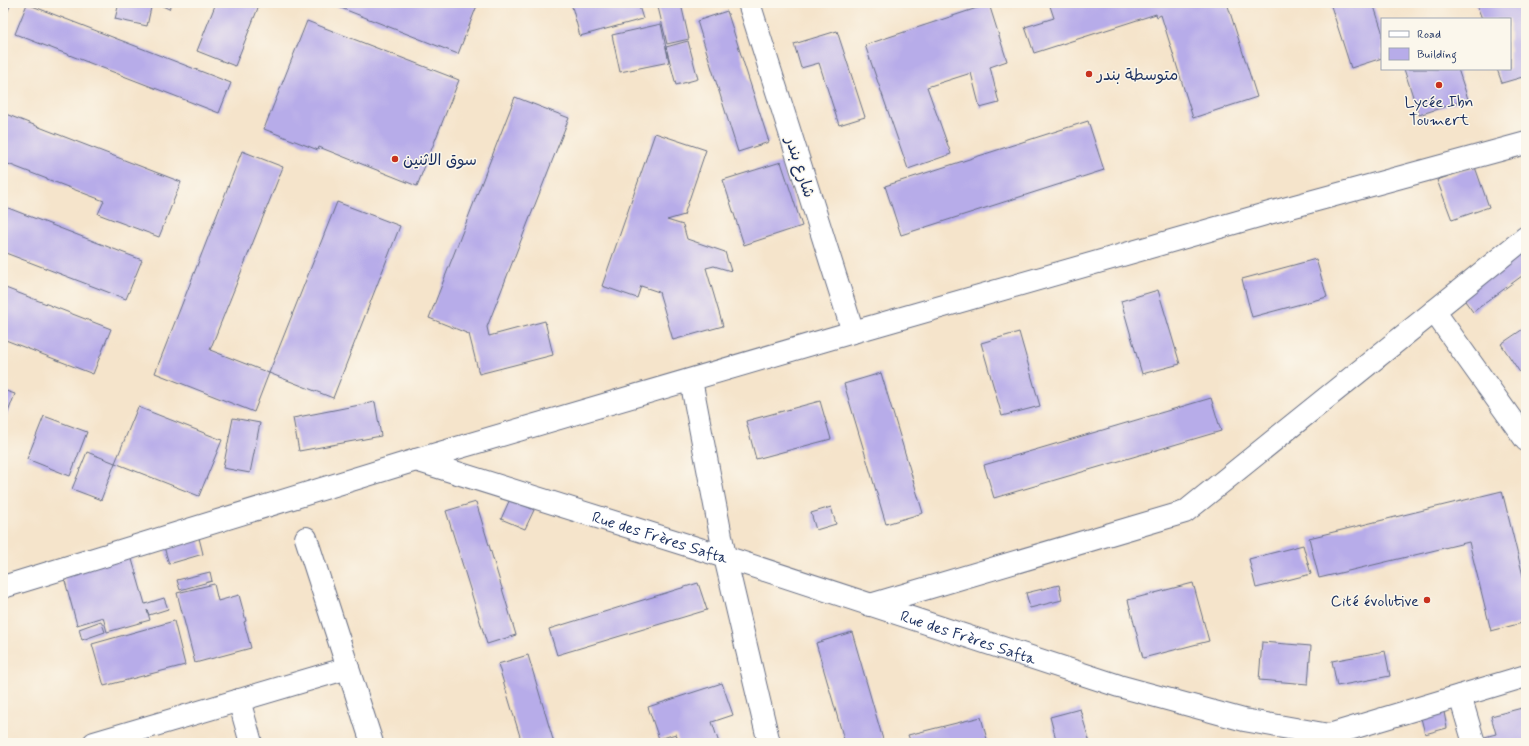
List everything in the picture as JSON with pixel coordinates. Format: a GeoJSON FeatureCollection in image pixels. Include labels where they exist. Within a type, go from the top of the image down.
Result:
{"type":"FeatureCollection","features":[{"type":"Feature","properties":{"kind":"street","name":"شارع بندر"},"geometry":{"type":"LineString","coordinates":[[749,3],[853,332]]}},
{"type":"Feature","properties":{"kind":"street"},"geometry":{"type":"LineString","coordinates":[[3,587],[416,460],[853,332],[1269,213],[1526,143]]}},
{"type":"Feature","properties":{"kind":"street"},"geometry":{"type":"LineString","coordinates":[[870,605],[1185,512],[1526,237]]}},
{"type":"Feature","properties":{"kind":"street"},"geometry":{"type":"LineString","coordinates":[[1434,311],[1526,440]]}},
{"type":"Feature","properties":{"kind":"street"},"geometry":{"type":"LineString","coordinates":[[691,380],[725,557],[769,743]]}},
{"type":"Feature","properties":{"kind":"street","name":"Rue des Frères Safta"},"geometry":{"type":"LineString","coordinates":[[416,460],[725,557],[1119,686],[1244,720],[1329,735],[1526,676]]}},
{"type":"Feature","properties":{"kind":"street"},"geometry":{"type":"LineString","coordinates":[[306,538],[372,743]]}},
{"type":"Feature","properties":{"kind":"street"},"geometry":{"type":"LineString","coordinates":[[94,743],[348,668]]}},
{"type":"Feature","properties":{"kind":"street"},"geometry":{"type":"LineString","coordinates":[[1460,696],[1474,743]]}},
{"type":"Feature","properties":{"kind":"street"},"geometry":{"type":"LineString","coordinates":[[239,700],[251,743]]}},
{"type":"Feature","properties":{"kind":"building"},"geometry":{"type":"Polygon","coordinates":[[[3,3],[11,3],[5,18],[3,18],[3,3]]]}},
{"type":"Feature","properties":{"kind":"building"},"geometry":{"type":"Polygon","coordinates":[[[119,3],[152,3],[147,26],[115,19],[119,3]]]}},
{"type":"Feature","properties":{"kind":"building"},"geometry":{"type":"Polygon","coordinates":[[[156,3],[172,3],[169,9],[156,3]]]}},
{"type":"Feature","properties":{"kind":"building"},"geometry":{"type":"Polygon","coordinates":[[[216,3],[260,3],[235,66],[197,51],[216,3]]]}},
{"type":"Feature","properties":{"kind":"building"},"geometry":{"type":"Polygon","coordinates":[[[337,3],[478,3],[458,54],[336,6],[337,3]]]}},
{"type":"Feature","properties":{"kind":"building"},"geometry":{"type":"Polygon","coordinates":[[[571,3],[638,3],[643,19],[580,36],[571,3]]]}},
{"type":"Feature","properties":{"kind":"building"},"geometry":{"type":"Polygon","coordinates":[[[657,3],[665,3],[666,7],[681,4],[689,39],[667,44],[657,3]]]}},
{"type":"Feature","properties":{"kind":"building"},"geometry":{"type":"Polygon","coordinates":[[[1049,3],[1227,3],[1257,97],[1193,118],[1161,15],[1157,17],[1156,14],[1034,53],[1025,27],[1054,18],[1049,3]]]}},
{"type":"Feature","properties":{"kind":"building"},"geometry":{"type":"Polygon","coordinates":[[[1330,3],[1373,3],[1381,28],[1381,58],[1351,68],[1330,3]]]}},
{"type":"Feature","properties":{"kind":"building"},"geometry":{"type":"Polygon","coordinates":[[[1476,3],[1526,3],[1526,76],[1502,83],[1497,70],[1511,70],[1511,18],[1482,18],[1476,3]]]}},
{"type":"Feature","properties":{"kind":"building"},"geometry":{"type":"Polygon","coordinates":[[[27,4],[231,83],[219,113],[15,34],[27,4]]]}},
{"type":"Feature","properties":{"kind":"building"},"geometry":{"type":"Polygon","coordinates":[[[989,4],[1007,61],[990,67],[999,103],[980,108],[971,73],[927,87],[951,154],[908,169],[865,45],[989,4]]]}},
{"type":"Feature","properties":{"kind":"building"},"geometry":{"type":"Polygon","coordinates":[[[727,11],[769,142],[738,152],[697,21],[727,11]]]}},
{"type":"Feature","properties":{"kind":"building"},"geometry":{"type":"Polygon","coordinates":[[[307,21],[459,80],[417,186],[319,147],[318,150],[264,129],[307,21]]]}},
{"type":"Feature","properties":{"kind":"building"},"geometry":{"type":"Polygon","coordinates":[[[661,24],[669,62],[620,72],[612,35],[661,24]]]}},
{"type":"Feature","properties":{"kind":"building"},"geometry":{"type":"Polygon","coordinates":[[[837,31],[865,117],[839,125],[819,63],[801,68],[794,44],[837,31]]]}},
{"type":"Feature","properties":{"kind":"building"},"geometry":{"type":"Polygon","coordinates":[[[688,41],[698,79],[676,85],[666,47],[688,41]]]}},
{"type":"Feature","properties":{"kind":"building"},"geometry":{"type":"Polygon","coordinates":[[[1404,70],[1458,70],[1468,99],[1419,115],[1404,70]]]}},
{"type":"Feature","properties":{"kind":"building"},"geometry":{"type":"Polygon","coordinates":[[[515,97],[569,118],[487,327],[489,336],[545,321],[553,355],[479,374],[469,334],[429,318],[515,97]]]}},
{"type":"Feature","properties":{"kind":"building"},"geometry":{"type":"Polygon","coordinates":[[[3,113],[181,182],[159,237],[98,214],[104,201],[3,162],[3,113]]]}},
{"type":"Feature","properties":{"kind":"building"},"geometry":{"type":"Polygon","coordinates":[[[1088,121],[1104,170],[901,235],[885,186],[1088,121]]]}},
{"type":"Feature","properties":{"kind":"building"},"geometry":{"type":"Polygon","coordinates":[[[655,133],[706,150],[684,215],[667,220],[683,225],[687,239],[725,252],[731,271],[714,266],[706,268],[723,326],[673,340],[659,292],[641,286],[637,298],[602,286],[655,133]]]}},
{"type":"Feature","properties":{"kind":"building"},"geometry":{"type":"Polygon","coordinates":[[[242,151],[283,167],[210,350],[269,373],[254,412],[155,373],[242,151]]]}},
{"type":"Feature","properties":{"kind":"building"},"geometry":{"type":"Polygon","coordinates":[[[781,162],[802,226],[744,245],[723,180],[781,162]]]}},
{"type":"Feature","properties":{"kind":"building"},"geometry":{"type":"Polygon","coordinates":[[[1475,167],[1489,207],[1452,220],[1437,180],[1475,167]]]}},
{"type":"Feature","properties":{"kind":"building"},"geometry":{"type":"Polygon","coordinates":[[[337,202],[400,226],[333,398],[269,373],[337,202]]]}},
{"type":"Feature","properties":{"kind":"building"},"geometry":{"type":"Polygon","coordinates":[[[3,206],[142,260],[126,299],[3,252],[3,206]]]}},
{"type":"Feature","properties":{"kind":"building"},"geometry":{"type":"Polygon","coordinates":[[[1526,228],[1526,273],[1473,312],[1452,283],[1526,228]]]}},
{"type":"Feature","properties":{"kind":"building"},"geometry":{"type":"Polygon","coordinates":[[[1316,259],[1327,297],[1252,317],[1242,279],[1316,259]]]}},
{"type":"Feature","properties":{"kind":"building"},"geometry":{"type":"Polygon","coordinates":[[[3,287],[111,329],[93,374],[3,339],[3,287]]]}},
{"type":"Feature","properties":{"kind":"building"},"geometry":{"type":"Polygon","coordinates":[[[1158,290],[1180,364],[1142,374],[1121,301],[1158,290]]]}},
{"type":"Feature","properties":{"kind":"building"},"geometry":{"type":"Polygon","coordinates":[[[1526,327],[1526,371],[1521,374],[1501,344],[1526,327]]]}},
{"type":"Feature","properties":{"kind":"building"},"geometry":{"type":"Polygon","coordinates":[[[1019,332],[1040,406],[1002,416],[981,343],[1019,332]]]}},
{"type":"Feature","properties":{"kind":"building"},"geometry":{"type":"Polygon","coordinates":[[[881,373],[923,513],[886,524],[844,384],[881,373]]]}},
{"type":"Feature","properties":{"kind":"building"},"geometry":{"type":"Polygon","coordinates":[[[3,390],[15,394],[3,425],[3,390]]]}},
{"type":"Feature","properties":{"kind":"building"},"geometry":{"type":"Polygon","coordinates":[[[1211,398],[1221,431],[994,498],[984,465],[1211,398]]]}},
{"type":"Feature","properties":{"kind":"building"},"geometry":{"type":"Polygon","coordinates":[[[820,401],[831,439],[756,459],[746,421],[820,401]]]}},
{"type":"Feature","properties":{"kind":"building"},"geometry":{"type":"Polygon","coordinates":[[[375,402],[381,436],[299,451],[293,418],[375,402]]]}},
{"type":"Feature","properties":{"kind":"building"},"geometry":{"type":"Polygon","coordinates":[[[138,407],[222,440],[199,496],[115,463],[138,407]]]}},
{"type":"Feature","properties":{"kind":"building"},"geometry":{"type":"Polygon","coordinates":[[[44,416],[87,432],[70,476],[27,459],[44,416]]]}},
{"type":"Feature","properties":{"kind":"building"},"geometry":{"type":"Polygon","coordinates":[[[233,418],[260,423],[250,473],[223,468],[233,418]]]}},
{"type":"Feature","properties":{"kind":"building"},"geometry":{"type":"Polygon","coordinates":[[[87,452],[115,463],[101,500],[72,489],[87,452]]]}},
{"type":"Feature","properties":{"kind":"building"},"geometry":{"type":"Polygon","coordinates":[[[1502,491],[1526,588],[1526,622],[1491,631],[1469,542],[1319,578],[1309,538],[1502,491]]]}},
{"type":"Feature","properties":{"kind":"building"},"geometry":{"type":"Polygon","coordinates":[[[510,499],[534,510],[525,529],[501,519],[510,499]]]}},
{"type":"Feature","properties":{"kind":"building"},"geometry":{"type":"Polygon","coordinates":[[[476,502],[516,635],[487,644],[446,511],[476,502]]]}},
{"type":"Feature","properties":{"kind":"building"},"geometry":{"type":"Polygon","coordinates":[[[831,507],[836,524],[816,530],[811,513],[831,507]]]}},
{"type":"Feature","properties":{"kind":"building"},"geometry":{"type":"Polygon","coordinates":[[[197,530],[203,554],[169,564],[162,540],[197,530]]]}},
{"type":"Feature","properties":{"kind":"building"},"geometry":{"type":"Polygon","coordinates":[[[1303,545],[1311,574],[1256,588],[1249,559],[1303,545]]]}},
{"type":"Feature","properties":{"kind":"building"},"geometry":{"type":"Polygon","coordinates":[[[129,549],[145,604],[164,598],[168,609],[149,615],[147,610],[150,620],[107,632],[103,617],[77,625],[62,570],[129,549]]]}},
{"type":"Feature","properties":{"kind":"building"},"geometry":{"type":"Polygon","coordinates":[[[210,572],[212,581],[180,590],[177,580],[210,572]]]}},
{"type":"Feature","properties":{"kind":"building"},"geometry":{"type":"Polygon","coordinates":[[[698,583],[707,610],[557,655],[549,629],[698,583]]]}},
{"type":"Feature","properties":{"kind":"building"},"geometry":{"type":"Polygon","coordinates":[[[1193,583],[1209,641],[1143,658],[1128,600],[1193,583]]]}},
{"type":"Feature","properties":{"kind":"building"},"geometry":{"type":"Polygon","coordinates":[[[214,584],[218,601],[239,595],[251,648],[195,663],[177,593],[214,584]]]}},
{"type":"Feature","properties":{"kind":"building"},"geometry":{"type":"Polygon","coordinates":[[[1059,585],[1062,600],[1030,608],[1026,593],[1059,585]]]}},
{"type":"Feature","properties":{"kind":"building"},"geometry":{"type":"Polygon","coordinates":[[[101,621],[105,632],[82,640],[79,629],[101,621]]]}},
{"type":"Feature","properties":{"kind":"building"},"geometry":{"type":"Polygon","coordinates":[[[174,621],[185,665],[104,686],[92,644],[174,621]]]}},
{"type":"Feature","properties":{"kind":"building"},"geometry":{"type":"Polygon","coordinates":[[[852,632],[884,743],[845,743],[816,643],[852,632]]]}},
{"type":"Feature","properties":{"kind":"building"},"geometry":{"type":"Polygon","coordinates":[[[1262,642],[1311,646],[1308,684],[1259,680],[1262,642]]]}},
{"type":"Feature","properties":{"kind":"building"},"geometry":{"type":"Polygon","coordinates":[[[1385,651],[1390,676],[1337,686],[1332,661],[1385,651]]]}},
{"type":"Feature","properties":{"kind":"building"},"geometry":{"type":"Polygon","coordinates":[[[528,655],[554,743],[522,743],[498,664],[528,655]]]}},
{"type":"Feature","properties":{"kind":"building"},"geometry":{"type":"Polygon","coordinates":[[[722,683],[733,715],[712,722],[719,743],[679,743],[676,734],[659,739],[648,707],[722,683]]]}},
{"type":"Feature","properties":{"kind":"building"},"geometry":{"type":"Polygon","coordinates":[[[1526,707],[1526,743],[1482,743],[1481,738],[1496,734],[1491,716],[1526,707]]]}},
{"type":"Feature","properties":{"kind":"building"},"geometry":{"type":"Polygon","coordinates":[[[1080,709],[1090,743],[1057,743],[1050,717],[1080,709]]]}},
{"type":"Feature","properties":{"kind":"building"},"geometry":{"type":"Polygon","coordinates":[[[1444,712],[1447,728],[1425,734],[1421,718],[1444,712]]]}},
{"type":"Feature","properties":{"kind":"building"},"geometry":{"type":"Polygon","coordinates":[[[981,717],[988,743],[911,743],[908,735],[981,717]]]}},
{"type":"Feature","properties":{"kind":"place","name":"متوسطة بندر"},"geometry":{"type":"Point","coordinates":[1089,74]}},
{"type":"Feature","properties":{"kind":"place","name":"Lycée Ibn Toumert"},"geometry":{"type":"Point","coordinates":[1439,85]}},
{"type":"Feature","properties":{"kind":"place","name":"ﺳﻮق اﻻﺛﻨﻴﻦ"},"geometry":{"type":"Point","coordinates":[395,159]}},
{"type":"Feature","properties":{"kind":"place","name":"Cité évolutive"},"geometry":{"type":"Point","coordinates":[1427,600]}}]}
